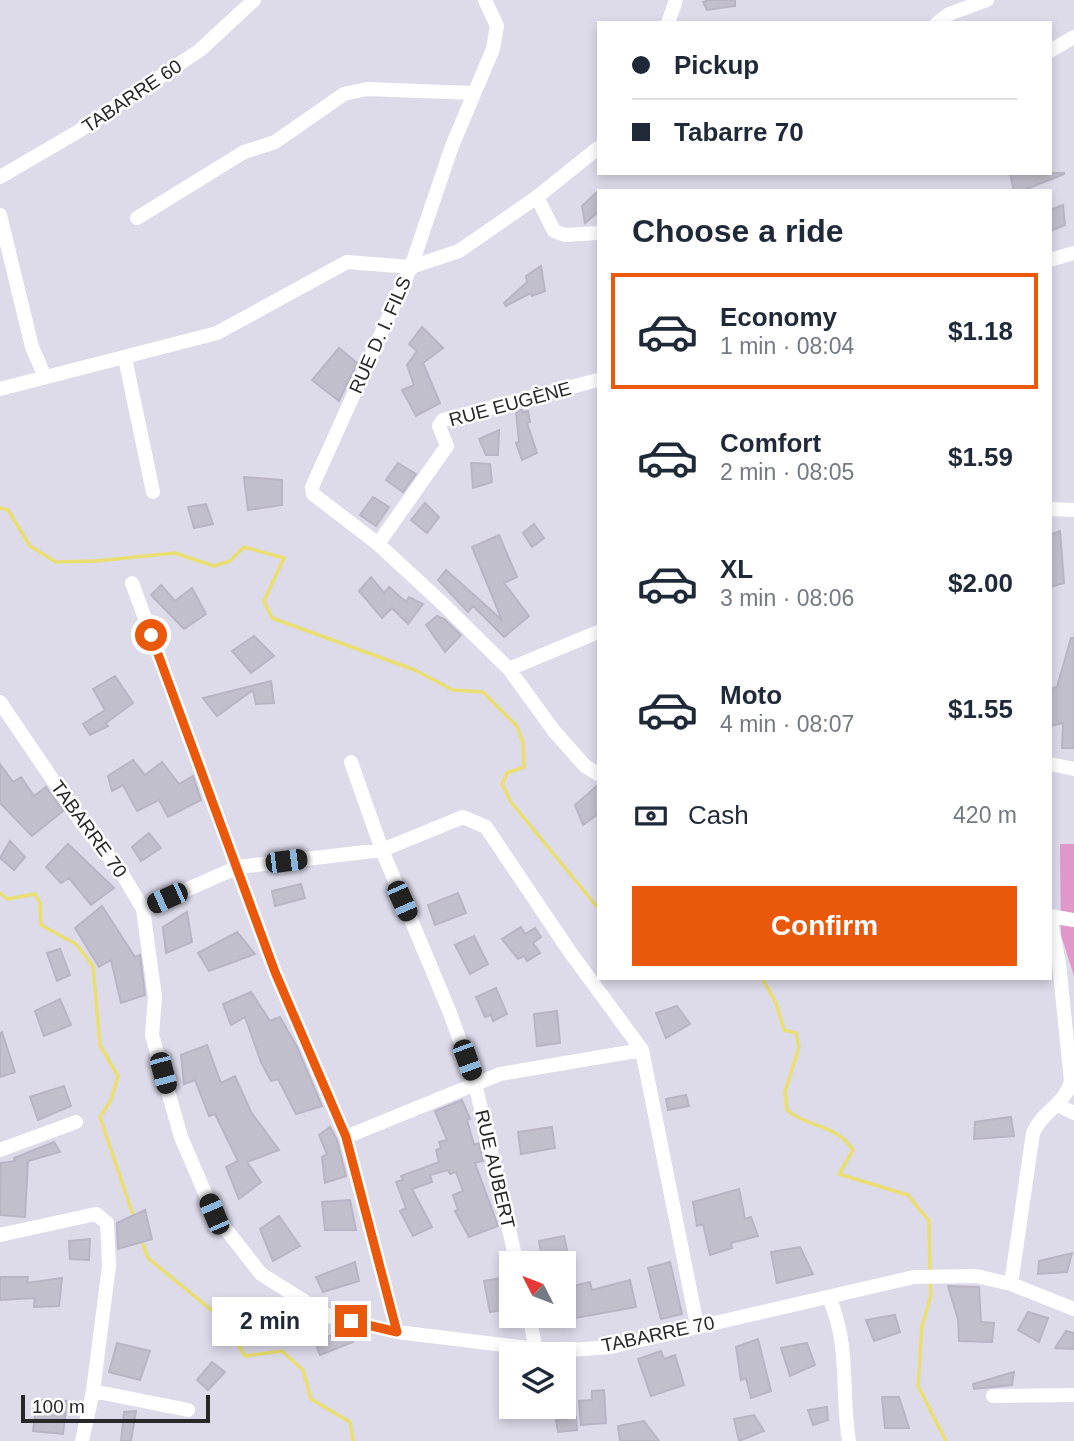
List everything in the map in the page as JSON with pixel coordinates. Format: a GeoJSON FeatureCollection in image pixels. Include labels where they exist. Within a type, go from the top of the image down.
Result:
{"type":"FeatureCollection","features":[{"type":"Feature","properties":{"kind":"street","name":"TABARRE 60"},"geometry":{"type":"LineString","coordinates":[[0,177],[79,131],[200,50],[254,0]]}},
{"type":"Feature","properties":{"kind":"street"},"geometry":{"type":"LineString","coordinates":[[0,389],[217,333],[348,262],[411,267],[452,146],[492,49],[497,26],[485,0]]}},
{"type":"Feature","properties":{"kind":"street"},"geometry":{"type":"LineString","coordinates":[[669,21],[676,0]]}},
{"type":"Feature","properties":{"kind":"street"},"geometry":{"type":"LineString","coordinates":[[940,21],[949,14],[987,0]]}},
{"type":"Feature","properties":{"kind":"street"},"geometry":{"type":"LineString","coordinates":[[1052,50],[1074,37]]}},
{"type":"Feature","properties":{"kind":"street"},"geometry":{"type":"LineString","coordinates":[[137,218],[244,152],[275,142],[344,94],[367,89],[474,93]]}},
{"type":"Feature","properties":{"kind":"street","name":"RUE D. I. FILS"},"geometry":{"type":"LineString","coordinates":[[378,544],[313,494],[312,486],[411,267],[459,251],[537,197],[597,149]]}},
{"type":"Feature","properties":{"kind":"street"},"geometry":{"type":"LineString","coordinates":[[537,197],[547,222],[554,231],[565,235],[597,233]]}},
{"type":"Feature","properties":{"kind":"street"},"geometry":{"type":"LineString","coordinates":[[0,215],[32,347],[45,377]]}},
{"type":"Feature","properties":{"kind":"street"},"geometry":{"type":"LineString","coordinates":[[1052,259],[1074,253]]}},
{"type":"Feature","properties":{"kind":"street"},"geometry":{"type":"LineString","coordinates":[[125,358],[153,492]]}},
{"type":"Feature","properties":{"kind":"street","name":"RUE EUGÈNE"},"geometry":{"type":"LineString","coordinates":[[378,544],[447,446],[439,426],[443,421],[597,380]]}},
{"type":"Feature","properties":{"kind":"street"},"geometry":{"type":"LineString","coordinates":[[1052,509],[1074,510]]}},
{"type":"Feature","properties":{"kind":"street"},"geometry":{"type":"LineString","coordinates":[[378,544],[509,668],[554,731],[585,766],[597,773]]}},
{"type":"Feature","properties":{"kind":"street"},"geometry":{"type":"LineString","coordinates":[[132,583],[275,972],[346,1137],[397,1332]]}},
{"type":"Feature","properties":{"kind":"street"},"geometry":{"type":"LineString","coordinates":[[509,668],[597,632]]}},
{"type":"Feature","properties":{"kind":"street","name":"TABARRE 70"},"geometry":{"type":"LineString","coordinates":[[0,702],[82,822],[120,870],[143,909],[155,997],[152,1035],[181,1137],[214,1214],[261,1274],[328,1316],[397,1332],[499,1344]]}},
{"type":"Feature","properties":{"kind":"street","name":"RUE AUBERT"},"geometry":{"type":"LineString","coordinates":[[351,762],[382,850],[450,1013],[475,1083],[514,1251]]}},
{"type":"Feature","properties":{"kind":"street"},"geometry":{"type":"LineString","coordinates":[[1052,764],[1074,769]]}},
{"type":"Feature","properties":{"kind":"street"},"geometry":{"type":"LineString","coordinates":[[143,909],[238,867],[382,850],[463,817],[486,827],[570,951],[642,1050],[697,1325]]}},
{"type":"Feature","properties":{"kind":"street"},"geometry":{"type":"LineString","coordinates":[[1052,916],[1074,920]]}},
{"type":"Feature","properties":{"kind":"street"},"geometry":{"type":"LineString","coordinates":[[1011,1284],[1033,1133],[1037,1122],[1058,1105],[1069,1091],[1072,1069],[1052,927]]}},
{"type":"Feature","properties":{"kind":"street"},"geometry":{"type":"LineString","coordinates":[[346,1137],[500,1074],[642,1050]]}},
{"type":"Feature","properties":{"kind":"street"},"geometry":{"type":"LineString","coordinates":[[1058,1105],[1074,1113]]}},
{"type":"Feature","properties":{"kind":"street"},"geometry":{"type":"LineString","coordinates":[[0,1150],[76,1122]]}},
{"type":"Feature","properties":{"kind":"street"},"geometry":{"type":"LineString","coordinates":[[0,1235],[96,1214],[105,1219],[110,1266],[93,1391],[82,1441]]}},
{"type":"Feature","properties":{"kind":"street","name":"TABARRE 70"},"geometry":{"type":"LineString","coordinates":[[576,1350],[611,1347],[697,1325],[930,1276],[976,1276],[1011,1284],[1074,1309]]}},
{"type":"Feature","properties":{"kind":"street"},"geometry":{"type":"LineString","coordinates":[[829,1298],[841,1328],[845,1415],[849,1441]]}},
{"type":"Feature","properties":{"kind":"street"},"geometry":{"type":"LineString","coordinates":[[93,1391],[188,1410]]}},
{"type":"Feature","properties":{"kind":"street"},"geometry":{"type":"LineString","coordinates":[[993,1396],[1074,1395]]}},
{"type":"Feature","properties":{"kind":"shaded area"},"geometry":{"type":"Polygon","coordinates":[[[1060,844],[1074,844],[1074,976],[1061,935],[1060,844]]]}},
{"type":"Feature","properties":{"kind":"building"},"geometry":{"type":"Polygon","coordinates":[[[735,0],[735,6],[707,10],[703,2],[735,0]]]}},
{"type":"Feature","properties":{"kind":"building"},"geometry":{"type":"Polygon","coordinates":[[[1064,173],[1027,189],[1014,189],[1010,175],[1064,173]]]}},
{"type":"Feature","properties":{"kind":"building"},"geometry":{"type":"Polygon","coordinates":[[[597,192],[597,213],[585,223],[582,206],[597,192]]]}},
{"type":"Feature","properties":{"kind":"building"},"geometry":{"type":"Polygon","coordinates":[[[1063,205],[1065,225],[1052,230],[1052,209],[1063,205]]]}},
{"type":"Feature","properties":{"kind":"building"},"geometry":{"type":"Polygon","coordinates":[[[541,266],[545,291],[532,296],[531,293],[506,306],[504,303],[527,282],[526,276],[541,266]]]}},
{"type":"Feature","properties":{"kind":"building"},"geometry":{"type":"Polygon","coordinates":[[[422,327],[443,348],[423,363],[440,403],[416,416],[402,390],[414,385],[407,365],[417,351],[409,344],[422,327]]]}},
{"type":"Feature","properties":{"kind":"building"},"geometry":{"type":"Polygon","coordinates":[[[339,348],[357,363],[339,401],[312,380],[339,348]]]}},
{"type":"Feature","properties":{"kind":"building"},"geometry":{"type":"Polygon","coordinates":[[[516,411],[528,411],[530,422],[527,423],[537,453],[522,460],[516,443],[519,442],[516,411]]]}},
{"type":"Feature","properties":{"kind":"building"},"geometry":{"type":"Polygon","coordinates":[[[499,430],[498,455],[486,455],[479,439],[499,430]]]}},
{"type":"Feature","properties":{"kind":"building"},"geometry":{"type":"Polygon","coordinates":[[[398,463],[416,474],[403,492],[386,480],[398,463]]]}},
{"type":"Feature","properties":{"kind":"building"},"geometry":{"type":"Polygon","coordinates":[[[471,463],[490,464],[492,482],[473,488],[471,463]]]}},
{"type":"Feature","properties":{"kind":"building"},"geometry":{"type":"Polygon","coordinates":[[[244,477],[282,480],[282,505],[248,510],[244,477]]]}},
{"type":"Feature","properties":{"kind":"building"},"geometry":{"type":"Polygon","coordinates":[[[373,497],[389,507],[376,526],[360,515],[373,497]]]}},
{"type":"Feature","properties":{"kind":"building"},"geometry":{"type":"Polygon","coordinates":[[[425,503],[439,517],[427,533],[411,520],[425,503]]]}},
{"type":"Feature","properties":{"kind":"building"},"geometry":{"type":"Polygon","coordinates":[[[206,504],[213,524],[194,528],[188,507],[206,504]]]}},
{"type":"Feature","properties":{"kind":"building"},"geometry":{"type":"Polygon","coordinates":[[[534,524],[544,538],[532,547],[523,533],[534,524]]]}},
{"type":"Feature","properties":{"kind":"building"},"geometry":{"type":"Polygon","coordinates":[[[1060,531],[1064,583],[1052,586],[1052,534],[1060,531]]]}},
{"type":"Feature","properties":{"kind":"building"},"geometry":{"type":"Polygon","coordinates":[[[499,535],[517,577],[504,583],[529,616],[504,637],[473,606],[468,612],[438,580],[446,570],[502,620],[472,547],[499,535]]]}},
{"type":"Feature","properties":{"kind":"building"},"geometry":{"type":"Polygon","coordinates":[[[371,577],[384,593],[389,587],[406,602],[409,597],[423,604],[408,624],[392,608],[382,618],[359,591],[371,577]]]}},
{"type":"Feature","properties":{"kind":"building"},"geometry":{"type":"Polygon","coordinates":[[[161,585],[175,601],[192,588],[206,614],[184,629],[151,595],[161,585]]]}},
{"type":"Feature","properties":{"kind":"building"},"geometry":{"type":"Polygon","coordinates":[[[437,616],[461,635],[445,652],[426,625],[437,616]]]}},
{"type":"Feature","properties":{"kind":"building"},"geometry":{"type":"Polygon","coordinates":[[[254,636],[274,656],[251,673],[232,651],[254,636]]]}},
{"type":"Feature","properties":{"kind":"building"},"geometry":{"type":"Polygon","coordinates":[[[1071,638],[1074,638],[1074,748],[1062,748],[1063,723],[1052,726],[1052,688],[1057,687],[1071,638]]]}},
{"type":"Feature","properties":{"kind":"building"},"geometry":{"type":"Polygon","coordinates":[[[115,676],[133,703],[106,723],[108,726],[90,735],[83,724],[105,710],[93,689],[115,676]]]}},
{"type":"Feature","properties":{"kind":"building"},"geometry":{"type":"Polygon","coordinates":[[[271,681],[274,703],[256,704],[253,690],[217,716],[203,698],[271,681]]]}},
{"type":"Feature","properties":{"kind":"building"},"geometry":{"type":"Polygon","coordinates":[[[133,760],[145,775],[162,762],[179,784],[193,776],[201,800],[168,817],[159,800],[137,811],[123,785],[112,791],[108,776],[133,760]]]}},
{"type":"Feature","properties":{"kind":"building"},"geometry":{"type":"Polygon","coordinates":[[[0,764],[13,782],[21,777],[34,796],[46,787],[63,811],[32,836],[0,803],[0,764]]]}},
{"type":"Feature","properties":{"kind":"building"},"geometry":{"type":"Polygon","coordinates":[[[597,786],[597,815],[583,825],[575,805],[597,786]]]}},
{"type":"Feature","properties":{"kind":"building"},"geometry":{"type":"Polygon","coordinates":[[[149,833],[161,848],[141,861],[132,847],[149,833]]]}},
{"type":"Feature","properties":{"kind":"building"},"geometry":{"type":"Polygon","coordinates":[[[10,841],[25,857],[14,870],[0,858],[10,841]]]}},
{"type":"Feature","properties":{"kind":"building"},"geometry":{"type":"Polygon","coordinates":[[[68,844],[114,888],[91,905],[69,878],[61,883],[46,867],[68,844]]]}},
{"type":"Feature","properties":{"kind":"building"},"geometry":{"type":"Polygon","coordinates":[[[301,884],[305,898],[275,906],[272,891],[301,884]]]}},
{"type":"Feature","properties":{"kind":"building"},"geometry":{"type":"Polygon","coordinates":[[[458,893],[466,913],[435,925],[428,905],[458,893]]]}},
{"type":"Feature","properties":{"kind":"building"},"geometry":{"type":"Polygon","coordinates":[[[102,906],[135,957],[140,955],[145,995],[121,1003],[111,960],[99,967],[75,928],[102,906]]]}},
{"type":"Feature","properties":{"kind":"building"},"geometry":{"type":"Polygon","coordinates":[[[187,912],[192,942],[166,953],[163,927],[187,912]]]}},
{"type":"Feature","properties":{"kind":"building"},"geometry":{"type":"Polygon","coordinates":[[[521,927],[525,934],[535,928],[541,937],[533,943],[540,953],[527,961],[524,956],[518,959],[502,939],[521,927]]]}},
{"type":"Feature","properties":{"kind":"building"},"geometry":{"type":"Polygon","coordinates":[[[237,932],[255,954],[209,971],[198,953],[237,932]]]}},
{"type":"Feature","properties":{"kind":"building"},"geometry":{"type":"Polygon","coordinates":[[[474,936],[488,964],[470,974],[455,945],[474,936]]]}},
{"type":"Feature","properties":{"kind":"building"},"geometry":{"type":"Polygon","coordinates":[[[60,949],[70,975],[57,981],[47,953],[60,949]]]}},
{"type":"Feature","properties":{"kind":"building"},"geometry":{"type":"Polygon","coordinates":[[[496,988],[507,1014],[493,1021],[491,1015],[485,1017],[476,997],[496,988]]]}},
{"type":"Feature","properties":{"kind":"building"},"geometry":{"type":"Polygon","coordinates":[[[251,992],[270,1021],[280,1017],[297,1047],[322,1106],[296,1114],[278,1079],[271,1081],[261,1062],[245,1017],[231,1025],[223,1004],[251,992]]]}},
{"type":"Feature","properties":{"kind":"building"},"geometry":{"type":"Polygon","coordinates":[[[60,999],[71,1025],[44,1036],[35,1011],[60,999]]]}},
{"type":"Feature","properties":{"kind":"building"},"geometry":{"type":"Polygon","coordinates":[[[677,1006],[690,1024],[666,1038],[656,1013],[677,1006]]]}},
{"type":"Feature","properties":{"kind":"building"},"geometry":{"type":"Polygon","coordinates":[[[557,1011],[560,1043],[537,1046],[534,1014],[557,1011]]]}},
{"type":"Feature","properties":{"kind":"building"},"geometry":{"type":"Polygon","coordinates":[[[2,1032],[15,1072],[0,1077],[0,1033],[2,1032]]]}},
{"type":"Feature","properties":{"kind":"building"},"geometry":{"type":"Polygon","coordinates":[[[207,1045],[221,1083],[235,1076],[251,1112],[279,1150],[247,1162],[261,1182],[239,1199],[226,1167],[238,1161],[215,1114],[209,1116],[195,1080],[184,1084],[181,1055],[207,1045]]]}},
{"type":"Feature","properties":{"kind":"building"},"geometry":{"type":"Polygon","coordinates":[[[64,1086],[71,1106],[38,1120],[30,1097],[64,1086]]]}},
{"type":"Feature","properties":{"kind":"building"},"geometry":{"type":"Polygon","coordinates":[[[686,1095],[689,1106],[668,1110],[666,1099],[686,1095]]]}},
{"type":"Feature","properties":{"kind":"building"},"geometry":{"type":"Polygon","coordinates":[[[462,1100],[470,1119],[467,1120],[474,1145],[479,1143],[483,1161],[475,1163],[498,1226],[469,1237],[455,1211],[458,1210],[453,1195],[463,1191],[456,1172],[450,1174],[448,1170],[430,1175],[432,1182],[412,1189],[432,1227],[413,1236],[400,1211],[406,1208],[396,1182],[403,1180],[401,1176],[439,1162],[436,1150],[441,1148],[439,1142],[447,1140],[435,1111],[462,1100]]]}},
{"type":"Feature","properties":{"kind":"building"},"geometry":{"type":"Polygon","coordinates":[[[1011,1117],[1014,1136],[974,1139],[975,1122],[1011,1117]]]}},
{"type":"Feature","properties":{"kind":"building"},"geometry":{"type":"Polygon","coordinates":[[[330,1127],[337,1140],[346,1176],[325,1183],[322,1157],[327,1154],[319,1135],[330,1127]]]}},
{"type":"Feature","properties":{"kind":"building"},"geometry":{"type":"Polygon","coordinates":[[[552,1127],[555,1148],[521,1154],[518,1132],[552,1127]]]}},
{"type":"Feature","properties":{"kind":"building"},"geometry":{"type":"Polygon","coordinates":[[[54,1142],[60,1152],[28,1161],[25,1217],[0,1215],[1,1163],[15,1161],[14,1158],[54,1142]]]}},
{"type":"Feature","properties":{"kind":"building"},"geometry":{"type":"Polygon","coordinates":[[[739,1189],[745,1219],[751,1217],[758,1236],[731,1243],[732,1248],[710,1255],[703,1224],[697,1226],[693,1202],[739,1189]]]}},
{"type":"Feature","properties":{"kind":"building"},"geometry":{"type":"Polygon","coordinates":[[[350,1200],[356,1230],[325,1230],[322,1202],[350,1200]]]}},
{"type":"Feature","properties":{"kind":"building"},"geometry":{"type":"Polygon","coordinates":[[[145,1210],[152,1239],[118,1249],[117,1223],[145,1210]]]}},
{"type":"Feature","properties":{"kind":"building"},"geometry":{"type":"Polygon","coordinates":[[[279,1216],[300,1246],[273,1261],[260,1229],[279,1216]]]}},
{"type":"Feature","properties":{"kind":"building"},"geometry":{"type":"Polygon","coordinates":[[[564,1236],[567,1251],[541,1251],[539,1241],[564,1236]]]}},
{"type":"Feature","properties":{"kind":"building"},"geometry":{"type":"Polygon","coordinates":[[[90,1239],[89,1260],[70,1259],[69,1241],[90,1239]]]}},
{"type":"Feature","properties":{"kind":"building"},"geometry":{"type":"Polygon","coordinates":[[[800,1247],[813,1274],[777,1283],[771,1252],[800,1247]]]}},
{"type":"Feature","properties":{"kind":"building"},"geometry":{"type":"Polygon","coordinates":[[[1072,1253],[1067,1272],[1038,1274],[1039,1261],[1072,1253]]]}},
{"type":"Feature","properties":{"kind":"building"},"geometry":{"type":"Polygon","coordinates":[[[355,1262],[359,1281],[323,1292],[316,1277],[355,1262]]]}},
{"type":"Feature","properties":{"kind":"building"},"geometry":{"type":"Polygon","coordinates":[[[670,1262],[682,1314],[661,1319],[648,1268],[670,1262]]]}},
{"type":"Feature","properties":{"kind":"building"},"geometry":{"type":"Polygon","coordinates":[[[0,1277],[28,1277],[27,1283],[62,1278],[59,1306],[34,1307],[35,1298],[0,1300],[0,1277]]]}},
{"type":"Feature","properties":{"kind":"building"},"geometry":{"type":"Polygon","coordinates":[[[499,1278],[499,1310],[490,1312],[484,1281],[499,1278]]]}},
{"type":"Feature","properties":{"kind":"building"},"geometry":{"type":"Polygon","coordinates":[[[630,1280],[636,1307],[576,1318],[576,1285],[590,1282],[592,1290],[630,1280]]]}},
{"type":"Feature","properties":{"kind":"building"},"geometry":{"type":"Polygon","coordinates":[[[948,1286],[979,1287],[981,1322],[994,1323],[992,1342],[959,1341],[958,1319],[948,1286]]]}},
{"type":"Feature","properties":{"kind":"building"},"geometry":{"type":"Polygon","coordinates":[[[1028,1312],[1048,1318],[1039,1342],[1018,1330],[1028,1312]]]}},
{"type":"Feature","properties":{"kind":"building"},"geometry":{"type":"Polygon","coordinates":[[[895,1315],[900,1332],[874,1341],[866,1320],[895,1315]]]}},
{"type":"Feature","properties":{"kind":"building"},"geometry":{"type":"Polygon","coordinates":[[[346,1330],[353,1342],[320,1355],[315,1341],[346,1330]]]}},
{"type":"Feature","properties":{"kind":"building"},"geometry":{"type":"Polygon","coordinates":[[[1066,1331],[1074,1333],[1074,1349],[1055,1348],[1066,1331]]]}},
{"type":"Feature","properties":{"kind":"building"},"geometry":{"type":"Polygon","coordinates":[[[758,1339],[771,1391],[751,1398],[746,1378],[741,1380],[736,1347],[758,1339]]]}},
{"type":"Feature","properties":{"kind":"building"},"geometry":{"type":"Polygon","coordinates":[[[117,1343],[150,1351],[140,1380],[109,1372],[117,1343]]]}},
{"type":"Feature","properties":{"kind":"building"},"geometry":{"type":"Polygon","coordinates":[[[807,1343],[815,1365],[790,1376],[781,1348],[807,1343]]]}},
{"type":"Feature","properties":{"kind":"building"},"geometry":{"type":"Polygon","coordinates":[[[661,1351],[664,1359],[675,1355],[684,1385],[651,1396],[638,1359],[661,1351]]]}},
{"type":"Feature","properties":{"kind":"building"},"geometry":{"type":"Polygon","coordinates":[[[212,1362],[225,1372],[208,1390],[197,1380],[212,1362]]]}},
{"type":"Feature","properties":{"kind":"building"},"geometry":{"type":"Polygon","coordinates":[[[1014,1372],[1012,1385],[974,1389],[973,1384],[1014,1372]]]}},
{"type":"Feature","properties":{"kind":"building"},"geometry":{"type":"Polygon","coordinates":[[[604,1390],[606,1423],[581,1425],[579,1401],[592,1400],[592,1391],[604,1390]]]}},
{"type":"Feature","properties":{"kind":"building"},"geometry":{"type":"Polygon","coordinates":[[[882,1397],[899,1397],[909,1428],[885,1428],[882,1397]]]}},
{"type":"Feature","properties":{"kind":"building"},"geometry":{"type":"Polygon","coordinates":[[[37,1400],[67,1401],[63,1434],[33,1431],[37,1400]]]}},
{"type":"Feature","properties":{"kind":"building"},"geometry":{"type":"Polygon","coordinates":[[[827,1407],[828,1420],[813,1425],[808,1410],[827,1407]]]}},
{"type":"Feature","properties":{"kind":"building"},"geometry":{"type":"Polygon","coordinates":[[[136,1411],[131,1441],[121,1441],[124,1412],[136,1411]]]}},
{"type":"Feature","properties":{"kind":"building"},"geometry":{"type":"Polygon","coordinates":[[[754,1415],[764,1431],[739,1441],[734,1419],[754,1415]]]}},
{"type":"Feature","properties":{"kind":"building"},"geometry":{"type":"Polygon","coordinates":[[[576,1417],[577,1430],[558,1432],[556,1420],[576,1417]]]}},
{"type":"Feature","properties":{"kind":"building"},"geometry":{"type":"Polygon","coordinates":[[[644,1421],[659,1441],[620,1441],[618,1426],[644,1421]]]}},
{"type":"Feature","properties":{"kind":"waterway"},"geometry":{"type":"LineString","coordinates":[[0,508],[8,510],[30,546],[56,562],[175,553],[214,566],[230,561],[244,547],[284,558],[264,601],[272,618],[415,670],[453,690],[483,692],[517,726],[523,743],[524,767],[507,773],[502,784],[511,802],[597,907]]}},
{"type":"Feature","properties":{"kind":"waterway"},"geometry":{"type":"LineString","coordinates":[[0,893],[7,899],[35,894],[40,903],[41,925],[76,944],[93,966],[100,1045],[118,1076],[111,1100],[100,1117],[134,1218]]}},
{"type":"Feature","properties":{"kind":"waterway"},"geometry":{"type":"LineString","coordinates":[[763,980],[776,1003],[784,1030],[796,1033],[799,1047],[785,1092],[787,1110],[839,1135],[853,1150],[839,1174],[908,1195],[929,1221],[930,1272]]}},
{"type":"Feature","properties":{"kind":"waterway"},"geometry":{"type":"LineString","coordinates":[[141,1239],[148,1258],[215,1313],[233,1312],[232,1334],[245,1356],[282,1351],[303,1370],[311,1399],[350,1422],[353,1441]]}},
{"type":"Feature","properties":{"kind":"waterway"},"geometry":{"type":"LineString","coordinates":[[930,1280],[931,1295],[922,1326],[918,1386],[946,1441]]}},
{"type":"Feature","properties":{"kind":"route"},"geometry":{"type":"LineString","coordinates":[[151,635],[275,972],[346,1137],[397,1332],[351,1321]]}}]}
